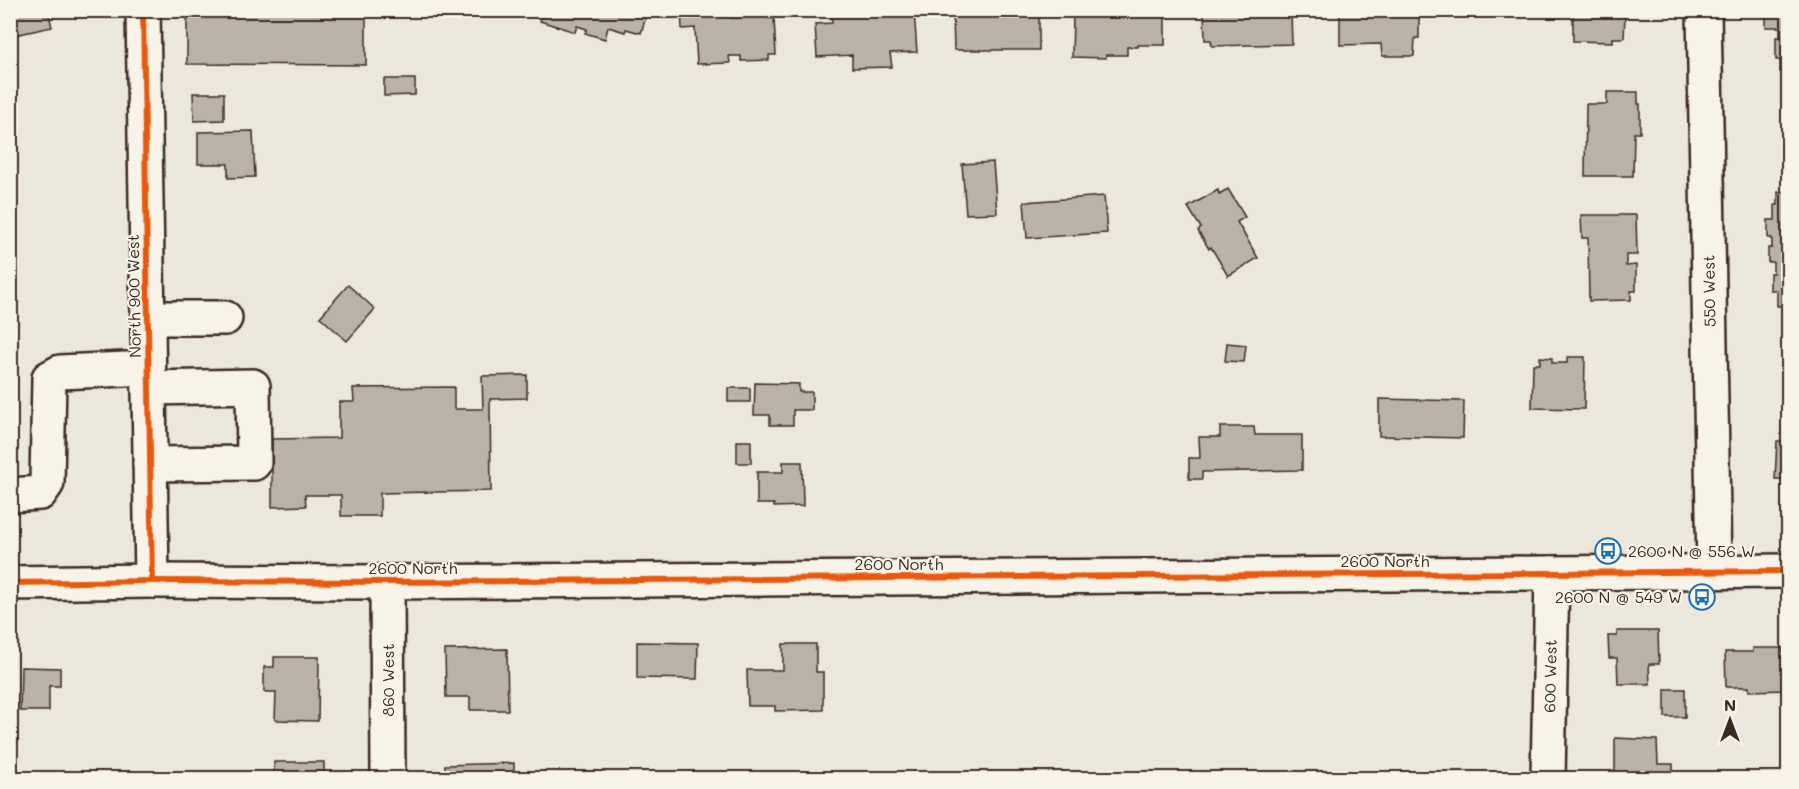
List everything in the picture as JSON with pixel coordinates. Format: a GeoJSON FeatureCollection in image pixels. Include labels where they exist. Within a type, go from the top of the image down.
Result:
{"type":"FeatureCollection","features":[{"type":"Feature","properties":{"kind":"street","name":"North 900 West"},"geometry":{"type":"LineString","coordinates":[[143,10],[152,581]]}},
{"type":"Feature","properties":{"kind":"street","name":"550 West"},"geometry":{"type":"LineString","coordinates":[[1704,10],[1714,571]]}},
{"type":"Feature","properties":{"kind":"street"},"geometry":{"type":"LineString","coordinates":[[148,318],[225,318]]}},
{"type":"Feature","properties":{"kind":"street"},"geometry":{"type":"LineString","coordinates":[[10,495],[40,493],[47,483],[49,378],[60,372],[253,386],[254,463],[150,464]]}},
{"type":"Feature","properties":{"kind":"street","name":"2600 North"},"geometry":{"type":"LineString","coordinates":[[10,583],[1788,571]]}},
{"type":"Feature","properties":{"kind":"street","name":"600 West"},"geometry":{"type":"LineString","coordinates":[[1548,778],[1552,573]]}},
{"type":"Feature","properties":{"kind":"street","name":"860 West"},"geometry":{"type":"LineString","coordinates":[[387,582],[388,778]]}},
{"type":"Feature","properties":{"kind":"building"},"geometry":{"type":"Polygon","coordinates":[[[10,10],[48,10],[52,27],[10,36],[10,10]]]}},
{"type":"Feature","properties":{"kind":"building"},"geometry":{"type":"Polygon","coordinates":[[[187,10],[366,10],[366,65],[187,64],[187,10]]]}},
{"type":"Feature","properties":{"kind":"building"},"geometry":{"type":"Polygon","coordinates":[[[543,10],[648,10],[641,33],[626,29],[625,32],[608,27],[605,39],[585,33],[587,29],[577,26],[575,32],[540,21],[543,10]]]}},
{"type":"Feature","properties":{"kind":"building"},"geometry":{"type":"Polygon","coordinates":[[[681,10],[731,10],[731,18],[768,16],[768,18],[774,18],[776,55],[769,55],[769,60],[741,61],[741,56],[729,56],[730,63],[697,64],[695,28],[682,29],[681,10]]]}},
{"type":"Feature","properties":{"kind":"building"},"geometry":{"type":"Polygon","coordinates":[[[831,10],[914,11],[917,52],[890,53],[892,67],[852,68],[852,55],[817,57],[815,24],[832,23],[831,10]]]}},
{"type":"Feature","properties":{"kind":"building"},"geometry":{"type":"Polygon","coordinates":[[[967,10],[1039,10],[1039,50],[954,50],[953,15],[968,15],[967,10]]]}},
{"type":"Feature","properties":{"kind":"building"},"geometry":{"type":"Polygon","coordinates":[[[1077,10],[1150,10],[1149,15],[1165,15],[1165,45],[1127,47],[1127,55],[1106,55],[1106,58],[1072,57],[1073,16],[1077,17],[1077,10]]]}},
{"type":"Feature","properties":{"kind":"building"},"geometry":{"type":"Polygon","coordinates":[[[1210,10],[1291,12],[1292,44],[1212,46],[1211,40],[1205,40],[1204,12],[1210,10]]]}},
{"type":"Feature","properties":{"kind":"building"},"geometry":{"type":"Polygon","coordinates":[[[1340,10],[1419,10],[1419,38],[1415,38],[1414,56],[1382,56],[1381,44],[1340,45],[1340,10]]]}},
{"type":"Feature","properties":{"kind":"building"},"geometry":{"type":"Polygon","coordinates":[[[1573,10],[1635,10],[1634,14],[1625,14],[1624,38],[1613,38],[1613,42],[1573,41],[1573,10]]]}},
{"type":"Feature","properties":{"kind":"building"},"geometry":{"type":"Polygon","coordinates":[[[1766,10],[1788,10],[1788,72],[1780,72],[1780,60],[1776,60],[1776,37],[1780,37],[1780,27],[1766,27],[1766,10]]]}},
{"type":"Feature","properties":{"kind":"building"},"geometry":{"type":"Polygon","coordinates":[[[384,79],[415,79],[415,95],[384,96],[384,79]]]}},
{"type":"Feature","properties":{"kind":"building"},"geometry":{"type":"Polygon","coordinates":[[[1607,92],[1638,92],[1640,133],[1634,133],[1633,176],[1585,176],[1586,104],[1607,104],[1607,92]]]}},
{"type":"Feature","properties":{"kind":"building"},"geometry":{"type":"Polygon","coordinates":[[[193,93],[224,93],[224,120],[194,121],[193,93]]]}},
{"type":"Feature","properties":{"kind":"building"},"geometry":{"type":"Polygon","coordinates":[[[253,131],[255,177],[228,178],[228,164],[198,164],[198,132],[253,131]]]}},
{"type":"Feature","properties":{"kind":"building"},"geometry":{"type":"Polygon","coordinates":[[[993,162],[997,213],[966,214],[962,164],[993,162]]]}},
{"type":"Feature","properties":{"kind":"building"},"geometry":{"type":"Polygon","coordinates":[[[1228,189],[1245,217],[1237,222],[1258,258],[1228,276],[1211,247],[1209,249],[1198,231],[1201,228],[1188,207],[1218,190],[1219,194],[1228,189]]]}},
{"type":"Feature","properties":{"kind":"building"},"geometry":{"type":"Polygon","coordinates":[[[1778,192],[1788,192],[1788,306],[1777,306],[1777,290],[1770,290],[1770,273],[1773,273],[1773,262],[1768,262],[1768,248],[1772,248],[1772,238],[1768,238],[1768,220],[1775,220],[1778,192]]]}},
{"type":"Feature","properties":{"kind":"building"},"geometry":{"type":"Polygon","coordinates":[[[1104,196],[1107,233],[1027,238],[1024,202],[1104,196]]]}},
{"type":"Feature","properties":{"kind":"building"},"geometry":{"type":"Polygon","coordinates":[[[1581,215],[1636,215],[1637,255],[1626,255],[1626,266],[1636,265],[1636,291],[1631,291],[1631,300],[1589,301],[1588,238],[1582,238],[1581,215]]]}},
{"type":"Feature","properties":{"kind":"building"},"geometry":{"type":"Polygon","coordinates":[[[348,285],[375,309],[347,341],[320,317],[348,285]]]}},
{"type":"Feature","properties":{"kind":"building"},"geometry":{"type":"Polygon","coordinates":[[[1227,343],[1246,345],[1244,362],[1225,361],[1227,343]]]}},
{"type":"Feature","properties":{"kind":"building"},"geometry":{"type":"Polygon","coordinates":[[[1540,357],[1552,358],[1552,363],[1567,363],[1567,357],[1585,357],[1584,409],[1532,408],[1533,364],[1540,364],[1540,357]]]}},
{"type":"Feature","properties":{"kind":"building"},"geometry":{"type":"Polygon","coordinates":[[[527,375],[527,398],[490,399],[491,491],[380,493],[380,516],[341,516],[341,495],[305,495],[306,506],[272,507],[272,439],[339,438],[339,402],[354,402],[353,388],[454,387],[454,409],[483,409],[482,376],[527,375]]]}},
{"type":"Feature","properties":{"kind":"building"},"geometry":{"type":"Polygon","coordinates":[[[755,383],[799,384],[799,392],[812,392],[812,410],[793,410],[793,425],[770,425],[770,415],[754,415],[755,383]]]}},
{"type":"Feature","properties":{"kind":"building"},"geometry":{"type":"Polygon","coordinates":[[[728,388],[750,388],[750,402],[728,402],[728,388]]]}},
{"type":"Feature","properties":{"kind":"building"},"geometry":{"type":"Polygon","coordinates":[[[1379,399],[1464,401],[1463,438],[1379,436],[1379,399]]]}},
{"type":"Feature","properties":{"kind":"building"},"geometry":{"type":"Polygon","coordinates":[[[1220,427],[1254,427],[1255,435],[1302,435],[1302,470],[1202,472],[1202,479],[1189,479],[1189,458],[1200,458],[1199,437],[1220,437],[1220,427]]]}},
{"type":"Feature","properties":{"kind":"building"},"geometry":{"type":"Polygon","coordinates":[[[737,441],[751,441],[751,463],[737,463],[737,441]]]}},
{"type":"Feature","properties":{"kind":"building"},"geometry":{"type":"Polygon","coordinates":[[[1777,441],[1788,441],[1788,479],[1775,479],[1777,441]]]}},
{"type":"Feature","properties":{"kind":"building"},"geometry":{"type":"Polygon","coordinates":[[[783,462],[802,462],[803,506],[774,507],[774,504],[757,504],[757,472],[783,472],[783,462]]]}},
{"type":"Feature","properties":{"kind":"building"},"geometry":{"type":"Polygon","coordinates":[[[1617,631],[1658,631],[1659,664],[1649,664],[1650,684],[1618,684],[1617,658],[1609,658],[1608,636],[1617,636],[1617,631]]]}},
{"type":"Feature","properties":{"kind":"building"},"geometry":{"type":"Polygon","coordinates":[[[637,642],[698,643],[697,679],[637,678],[637,642]]]}},
{"type":"Feature","properties":{"kind":"building"},"geometry":{"type":"Polygon","coordinates":[[[783,644],[816,644],[816,672],[823,672],[823,710],[775,711],[775,706],[748,706],[747,670],[783,670],[783,644]]]}},
{"type":"Feature","properties":{"kind":"building"},"geometry":{"type":"Polygon","coordinates":[[[1753,648],[1783,648],[1783,652],[1788,652],[1788,690],[1749,691],[1749,687],[1726,687],[1725,652],[1753,652],[1753,648]]]}},
{"type":"Feature","properties":{"kind":"building"},"geometry":{"type":"Polygon","coordinates":[[[507,649],[508,710],[470,710],[470,697],[446,697],[445,650],[507,649]]]}},
{"type":"Feature","properties":{"kind":"building"},"geometry":{"type":"Polygon","coordinates":[[[274,657],[319,657],[318,721],[275,720],[276,692],[264,692],[264,667],[274,667],[274,657]]]}},
{"type":"Feature","properties":{"kind":"building"},"geometry":{"type":"Polygon","coordinates":[[[21,667],[60,668],[60,686],[49,686],[49,711],[20,711],[21,667]]]}},
{"type":"Feature","properties":{"kind":"building"},"geometry":{"type":"Polygon","coordinates":[[[1665,689],[1685,689],[1685,717],[1665,717],[1665,689]]]}},
{"type":"Feature","properties":{"kind":"building"},"geometry":{"type":"Polygon","coordinates":[[[1615,738],[1657,740],[1658,764],[1673,764],[1673,778],[1615,778],[1615,738]]]}},
{"type":"Feature","properties":{"kind":"building"},"geometry":{"type":"Polygon","coordinates":[[[274,762],[324,762],[324,778],[274,778],[274,762]]]}},
{"type":"Feature","properties":{"kind":"building"},"geometry":{"type":"Polygon","coordinates":[[[514,763],[514,778],[445,778],[445,765],[514,763]]]}},
{"type":"Feature","properties":{"kind":"cycle path"},"geometry":{"type":"LineString","coordinates":[[143,10],[152,581]]}},
{"type":"Feature","properties":{"kind":"cycle path"},"geometry":{"type":"LineString","coordinates":[[10,583],[1788,571]]}},
{"type":"Feature","properties":{"kind":"place","name":"2600 N @ 556 W"},"geometry":{"type":"Point","coordinates":[1608,551]}},
{"type":"Feature","properties":{"kind":"place","name":"2600 N @ 549 W"},"geometry":{"type":"Point","coordinates":[1702,597]}}]}
